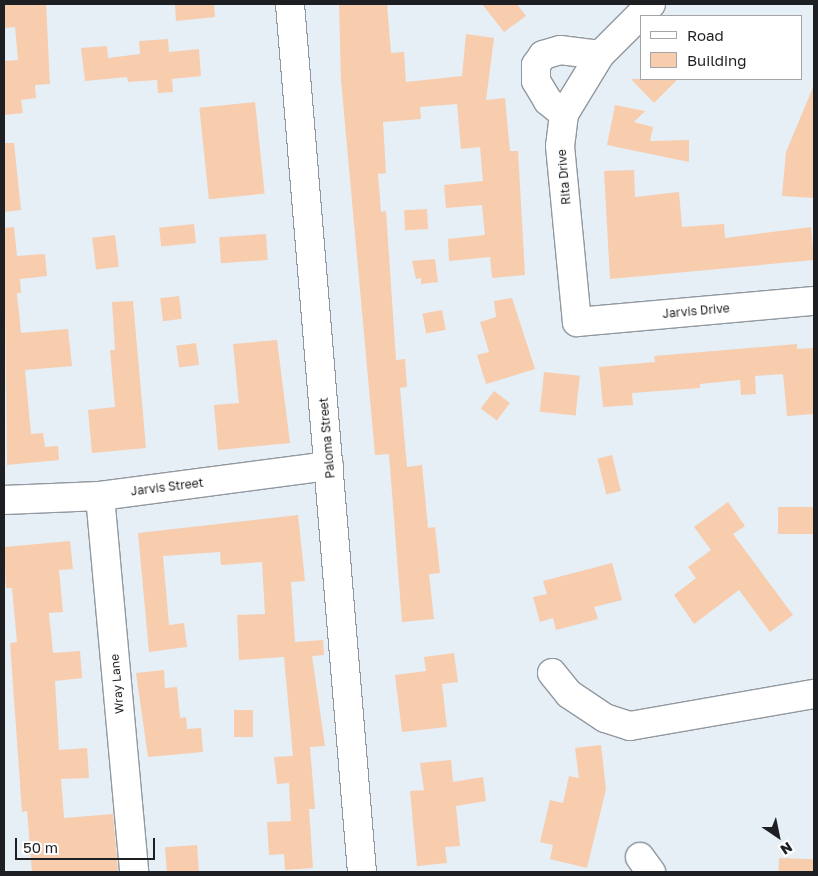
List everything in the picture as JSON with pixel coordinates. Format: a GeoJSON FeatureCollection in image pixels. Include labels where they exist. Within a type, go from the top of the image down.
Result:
{"type":"FeatureCollection","features":[{"type":"Feature","properties":{"kind":"street","name":"Paloma Street"},"geometry":{"type":"LineString","coordinates":[[290,4],[362,872]]}},
{"type":"Feature","properties":{"kind":"street","name":"Rita Drive"},"geometry":{"type":"LineString","coordinates":[[577,322],[560,146],[564,114],[600,55],[651,4]]}},
{"type":"Feature","properties":{"kind":"street"},"geometry":{"type":"LineString","coordinates":[[564,114],[548,101],[540,88],[536,65],[544,55],[560,50],[600,55]]}},
{"type":"Feature","properties":{"kind":"street","name":"Jarvis Drive"},"geometry":{"type":"LineString","coordinates":[[577,322],[814,301]]}},
{"type":"Feature","properties":{"kind":"street","name":"Jarvis Street"},"geometry":{"type":"LineString","coordinates":[[4,500],[100,496],[329,466]]}},
{"type":"Feature","properties":{"kind":"street","name":"Wray Lane"},"geometry":{"type":"LineString","coordinates":[[100,496],[134,872]]}},
{"type":"Feature","properties":{"kind":"street"},"geometry":{"type":"LineString","coordinates":[[552,673],[569,694],[605,718],[630,726],[814,694]]}},
{"type":"Feature","properties":{"kind":"building"},"geometry":{"type":"Polygon","coordinates":[[[4,4],[46,4],[50,84],[35,85],[36,98],[21,100],[23,113],[4,115],[4,61],[18,60],[15,27],[4,28],[4,4]]]}},
{"type":"Feature","properties":{"kind":"building"},"geometry":{"type":"Polygon","coordinates":[[[175,4],[214,4],[215,17],[176,21],[175,4]]]}},
{"type":"Feature","properties":{"kind":"building"},"geometry":{"type":"Polygon","coordinates":[[[339,4],[387,4],[391,53],[404,52],[406,82],[462,76],[466,34],[494,38],[486,100],[505,98],[510,151],[518,151],[525,275],[492,278],[490,257],[449,261],[448,239],[485,235],[482,205],[446,208],[444,185],[483,181],[480,147],[461,149],[457,104],[420,107],[421,119],[383,122],[386,173],[378,174],[381,212],[386,211],[396,360],[405,359],[407,387],[400,388],[407,467],[422,465],[428,528],[435,527],[440,573],[429,574],[434,619],[402,622],[389,454],[375,455],[341,80],[339,4]]]}},
{"type":"Feature","properties":{"kind":"building"},"geometry":{"type":"Polygon","coordinates":[[[482,4],[517,4],[526,16],[504,32],[482,4]]]}},
{"type":"Feature","properties":{"kind":"building"},"geometry":{"type":"Polygon","coordinates":[[[168,39],[169,52],[199,49],[201,76],[172,79],[173,92],[158,93],[157,80],[128,82],[127,77],[85,81],[81,48],[107,46],[108,58],[140,54],[139,41],[168,39]]]}},
{"type":"Feature","properties":{"kind":"building"},"geometry":{"type":"Polygon","coordinates":[[[631,79],[677,80],[654,103],[631,79]]]}},
{"type":"Feature","properties":{"kind":"building"},"geometry":{"type":"Polygon","coordinates":[[[814,85],[813,198],[782,196],[786,152],[814,85]]]}},
{"type":"Feature","properties":{"kind":"building"},"geometry":{"type":"Polygon","coordinates":[[[255,102],[265,193],[209,199],[199,108],[255,102]]]}},
{"type":"Feature","properties":{"kind":"building"},"geometry":{"type":"Polygon","coordinates":[[[615,105],[645,111],[634,122],[653,127],[650,141],[689,140],[689,162],[607,145],[615,105]]]}},
{"type":"Feature","properties":{"kind":"building"},"geometry":{"type":"Polygon","coordinates":[[[4,143],[14,143],[21,210],[4,212],[4,143]]]}},
{"type":"Feature","properties":{"kind":"building"},"geometry":{"type":"Polygon","coordinates":[[[634,170],[635,197],[679,192],[682,227],[724,224],[725,238],[811,227],[814,260],[610,279],[604,171],[634,170]]]}},
{"type":"Feature","properties":{"kind":"building"},"geometry":{"type":"Polygon","coordinates":[[[427,209],[428,229],[405,230],[404,210],[427,209]]]}},
{"type":"Feature","properties":{"kind":"building"},"geometry":{"type":"Polygon","coordinates":[[[194,224],[196,243],[161,247],[159,228],[194,224]]]}},
{"type":"Feature","properties":{"kind":"building"},"geometry":{"type":"Polygon","coordinates":[[[14,227],[17,256],[45,254],[47,276],[20,279],[21,293],[17,293],[21,333],[68,329],[72,366],[25,370],[31,434],[43,433],[45,447],[58,446],[59,460],[7,465],[4,228],[14,227]]]}},
{"type":"Feature","properties":{"kind":"building"},"geometry":{"type":"Polygon","coordinates":[[[266,234],[268,260],[221,263],[219,237],[266,234]]]}},
{"type":"Feature","properties":{"kind":"building"},"geometry":{"type":"Polygon","coordinates":[[[115,235],[119,267],[96,270],[92,238],[115,235]]]}},
{"type":"Feature","properties":{"kind":"building"},"geometry":{"type":"Polygon","coordinates":[[[435,259],[438,282],[421,284],[421,278],[416,279],[412,261],[435,259]]]}},
{"type":"Feature","properties":{"kind":"building"},"geometry":{"type":"Polygon","coordinates":[[[179,296],[182,319],[163,321],[160,298],[179,296]]]}},
{"type":"Feature","properties":{"kind":"building"},"geometry":{"type":"Polygon","coordinates":[[[512,298],[535,369],[486,384],[477,355],[489,352],[480,322],[496,317],[494,301],[512,298]]]}},
{"type":"Feature","properties":{"kind":"building"},"geometry":{"type":"Polygon","coordinates":[[[133,301],[146,448],[92,453],[88,410],[115,407],[110,350],[115,350],[112,302],[133,301]]]}},
{"type":"Feature","properties":{"kind":"building"},"geometry":{"type":"Polygon","coordinates":[[[442,310],[446,330],[426,333],[422,314],[442,310]]]}},
{"type":"Feature","properties":{"kind":"building"},"geometry":{"type":"Polygon","coordinates":[[[277,340],[290,443],[218,450],[214,405],[239,403],[233,344],[277,340]]]}},
{"type":"Feature","properties":{"kind":"building"},"geometry":{"type":"Polygon","coordinates":[[[196,343],[199,365],[179,368],[176,346],[196,343]]]}},
{"type":"Feature","properties":{"kind":"building"},"geometry":{"type":"Polygon","coordinates":[[[797,344],[797,349],[814,348],[814,414],[787,416],[783,374],[755,376],[756,394],[741,395],[740,380],[700,384],[700,388],[632,393],[633,405],[603,407],[599,367],[655,362],[654,356],[797,344]]]}},
{"type":"Feature","properties":{"kind":"building"},"geometry":{"type":"Polygon","coordinates":[[[544,372],[580,376],[576,416],[540,412],[544,372]]]}},
{"type":"Feature","properties":{"kind":"building"},"geometry":{"type":"Polygon","coordinates":[[[494,391],[510,403],[497,421],[481,409],[494,391]]]}},
{"type":"Feature","properties":{"kind":"building"},"geometry":{"type":"Polygon","coordinates":[[[612,455],[621,491],[606,495],[597,459],[612,455]]]}},
{"type":"Feature","properties":{"kind":"building"},"geometry":{"type":"Polygon","coordinates":[[[728,502],[745,526],[733,534],[793,615],[770,632],[739,590],[694,624],[674,595],[696,578],[688,567],[711,550],[694,527],[728,502]]]}},
{"type":"Feature","properties":{"kind":"building"},"geometry":{"type":"Polygon","coordinates":[[[778,507],[814,507],[814,534],[778,534],[778,507]]]}},
{"type":"Feature","properties":{"kind":"building"},"geometry":{"type":"Polygon","coordinates":[[[298,515],[305,581],[291,582],[295,642],[323,640],[324,655],[312,656],[325,746],[310,747],[315,809],[309,809],[313,868],[285,870],[284,854],[269,855],[267,822],[291,821],[289,783],[277,784],[274,757],[293,756],[284,657],[239,660],[237,615],[265,614],[262,562],[221,565],[220,552],[163,556],[169,625],[184,623],[187,647],[149,652],[138,533],[298,515]]]}},
{"type":"Feature","properties":{"kind":"building"},"geometry":{"type":"Polygon","coordinates":[[[70,541],[73,569],[59,570],[63,612],[49,613],[53,653],[80,651],[82,678],[55,681],[59,750],[87,748],[89,778],[61,779],[64,818],[113,814],[118,872],[32,872],[27,811],[22,812],[10,643],[17,642],[12,588],[6,588],[4,547],[70,541]]]}},
{"type":"Feature","properties":{"kind":"building"},"geometry":{"type":"Polygon","coordinates":[[[612,563],[622,600],[594,607],[598,619],[556,630],[553,618],[540,622],[533,597],[547,594],[543,581],[612,563]]]}},
{"type":"Feature","properties":{"kind":"building"},"geometry":{"type":"Polygon","coordinates":[[[454,653],[458,682],[442,684],[447,727],[402,732],[395,675],[426,671],[424,657],[454,653]]]}},
{"type":"Feature","properties":{"kind":"building"},"geometry":{"type":"Polygon","coordinates":[[[164,670],[165,688],[177,687],[180,718],[186,717],[187,729],[201,728],[203,752],[148,757],[136,673],[164,670]]]}},
{"type":"Feature","properties":{"kind":"building"},"geometry":{"type":"Polygon","coordinates":[[[234,710],[253,710],[253,737],[234,737],[234,710]]]}},
{"type":"Feature","properties":{"kind":"building"},"geometry":{"type":"Polygon","coordinates":[[[601,745],[606,789],[587,868],[550,859],[553,845],[540,842],[550,800],[563,803],[569,776],[579,778],[575,748],[601,745]]]}},
{"type":"Feature","properties":{"kind":"building"},"geometry":{"type":"Polygon","coordinates":[[[451,760],[453,782],[483,777],[486,801],[456,806],[460,846],[445,847],[447,863],[417,866],[410,791],[424,790],[420,763],[451,760]]]}},
{"type":"Feature","properties":{"kind":"building"},"geometry":{"type":"Polygon","coordinates":[[[197,845],[199,872],[167,872],[165,847],[197,845]]]}},
{"type":"Feature","properties":{"kind":"building"},"geometry":{"type":"Polygon","coordinates":[[[779,858],[814,859],[814,872],[779,872],[779,858]]]}}]}
